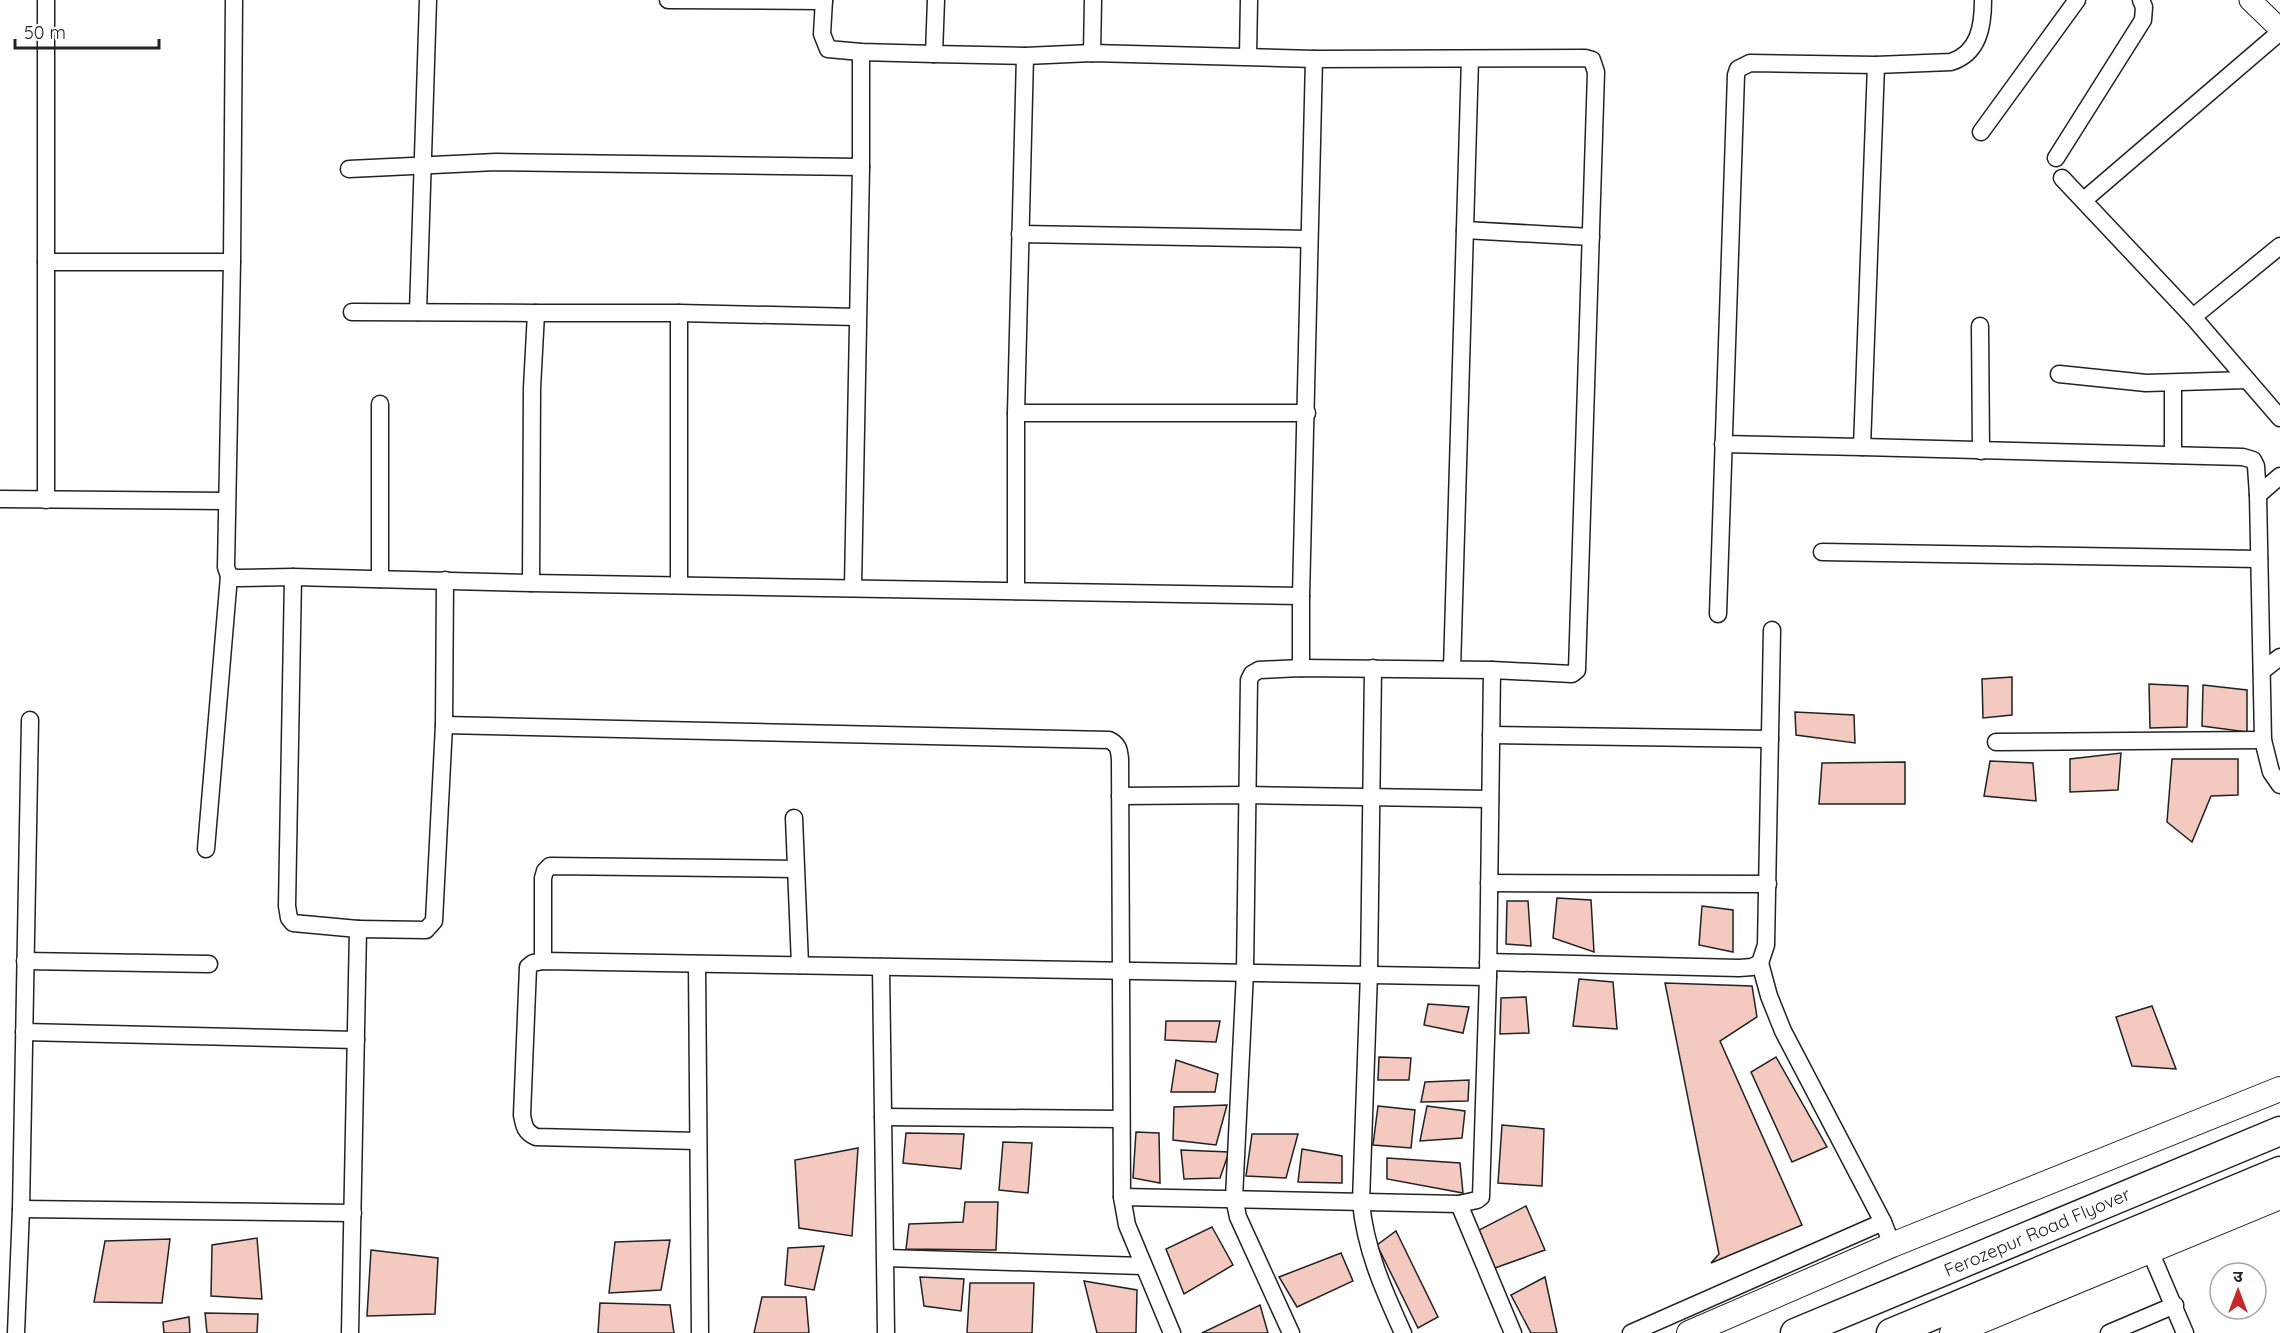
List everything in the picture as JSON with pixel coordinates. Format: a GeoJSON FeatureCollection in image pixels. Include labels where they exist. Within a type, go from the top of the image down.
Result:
{"type":"FeatureCollection","features":[{"type":"Feature","properties":{"kind":"highway","name":"Ferozepur Road Flyover"},"geometry":{"type":"LineString","coordinates":[[1794,1333],[2280,1131]]}},
{"type":"Feature","properties":{"kind":"highway","name":"Ferozepur Road Flyover"},"geometry":{"type":"LineString","coordinates":[[1891,1333],[2280,1171]]}},
{"type":"Feature","properties":{"kind":"main road"},"geometry":{"type":"LineString","coordinates":[[1689,1333],[1892,1245],[2280,1089]]}},
{"type":"Feature","properties":{"kind":"main road"},"geometry":{"type":"LineString","coordinates":[[1952,1333],[2280,1197]]}},
{"type":"Feature","properties":{"kind":"street"},"geometry":{"type":"LineString","coordinates":[[46,0],[46,500]]}},
{"type":"Feature","properties":{"kind":"street"},"geometry":{"type":"LineString","coordinates":[[206,849],[229,576],[226,567],[226,501],[232,261],[234,0]]}},
{"type":"Feature","properties":{"kind":"street"},"geometry":{"type":"LineString","coordinates":[[418,312],[428,0]]}},
{"type":"Feature","properties":{"kind":"street"},"geometry":{"type":"LineString","coordinates":[[668,0],[824,1],[822,34],[828,49],[861,52],[1025,56],[1092,53],[1314,59],[1586,58],[1595,64],[1579,664],[1577,670],[1572,674],[1452,669],[1301,668],[1259,670],[1251,674],[1249,680],[1245,972],[1234,1198],[1238,1217],[1291,1333]]}},
{"type":"Feature","properties":{"kind":"street"},"geometry":{"type":"LineString","coordinates":[[934,54],[936,0]]}},
{"type":"Feature","properties":{"kind":"street"},"geometry":{"type":"LineString","coordinates":[[1092,53],[1093,0]]}},
{"type":"Feature","properties":{"kind":"street"},"geometry":{"type":"LineString","coordinates":[[1248,56],[1249,0]]}},
{"type":"Feature","properties":{"kind":"street"},"geometry":{"type":"LineString","coordinates":[[1718,614],[1738,69],[1750,63],[1876,66],[1951,62],[1968,53],[1978,39],[1983,20],[1983,0]]}},
{"type":"Feature","properties":{"kind":"street"},"geometry":{"type":"LineString","coordinates":[[1981,132],[2077,0]]}},
{"type":"Feature","properties":{"kind":"street"},"geometry":{"type":"LineString","coordinates":[[2056,158],[2143,20],[2144,7],[2141,0]]}},
{"type":"Feature","properties":{"kind":"street"},"geometry":{"type":"LineString","coordinates":[[2084,200],[2280,30],[2250,0]]}},
{"type":"Feature","properties":{"kind":"street"},"geometry":{"type":"LineString","coordinates":[[853,587],[861,52]]}},
{"type":"Feature","properties":{"kind":"street"},"geometry":{"type":"LineString","coordinates":[[1016,591],[1016,413],[1025,56]]}},
{"type":"Feature","properties":{"kind":"street"},"geometry":{"type":"LineString","coordinates":[[1301,668],[1300,596],[1307,413],[1308,239],[1314,59]]}},
{"type":"Feature","properties":{"kind":"street"},"geometry":{"type":"LineString","coordinates":[[1452,669],[1470,59]]}},
{"type":"Feature","properties":{"kind":"street"},"geometry":{"type":"LineString","coordinates":[[1862,447],[1876,66]]}},
{"type":"Feature","properties":{"kind":"street"},"geometry":{"type":"LineString","coordinates":[[349,169],[496,162],[861,167]]}},
{"type":"Feature","properties":{"kind":"street"},"geometry":{"type":"LineString","coordinates":[[2062,178],[2193,317],[2280,418]]}},
{"type":"Feature","properties":{"kind":"street"},"geometry":{"type":"LineString","coordinates":[[1465,230],[1591,237]]}},
{"type":"Feature","properties":{"kind":"street"},"geometry":{"type":"LineString","coordinates":[[1020,234],[1308,239]]}},
{"type":"Feature","properties":{"kind":"street"},"geometry":{"type":"LineString","coordinates":[[2193,317],[2280,246]]}},
{"type":"Feature","properties":{"kind":"street"},"geometry":{"type":"LineString","coordinates":[[46,261],[232,261]]}},
{"type":"Feature","properties":{"kind":"street"},"geometry":{"type":"LineString","coordinates":[[352,312],[679,313],[857,317]]}},
{"type":"Feature","properties":{"kind":"street"},"geometry":{"type":"LineString","coordinates":[[531,583],[532,388],[536,313]]}},
{"type":"Feature","properties":{"kind":"street"},"geometry":{"type":"LineString","coordinates":[[679,313],[680,584]]}},
{"type":"Feature","properties":{"kind":"street"},"geometry":{"type":"LineString","coordinates":[[1980,326],[1981,450]]}},
{"type":"Feature","properties":{"kind":"street"},"geometry":{"type":"LineString","coordinates":[[2060,374],[2174,384],[2247,380]]}},
{"type":"Feature","properties":{"kind":"street"},"geometry":{"type":"LineString","coordinates":[[2174,384],[2174,455]]}},
{"type":"Feature","properties":{"kind":"street"},"geometry":{"type":"LineString","coordinates":[[380,404],[380,579]]}},
{"type":"Feature","properties":{"kind":"street"},"geometry":{"type":"LineString","coordinates":[[1016,413],[1307,413]]}},
{"type":"Feature","properties":{"kind":"street"},"geometry":{"type":"LineString","coordinates":[[1723,444],[2174,455],[2253,460],[2256,466],[2258,495],[2263,740],[2271,772],[2280,785]]}},
{"type":"Feature","properties":{"kind":"street"},"geometry":{"type":"LineString","coordinates":[[2258,495],[2280,476]]}},
{"type":"Feature","properties":{"kind":"street"},"geometry":{"type":"LineString","coordinates":[[0,500],[226,501]]}},
{"type":"Feature","properties":{"kind":"street"},"geometry":{"type":"LineString","coordinates":[[1822,552],[2259,560]]}},
{"type":"Feature","properties":{"kind":"street"},"geometry":{"type":"LineString","coordinates":[[229,576],[237,578],[293,577],[1300,596]]}},
{"type":"Feature","properties":{"kind":"street"},"geometry":{"type":"LineString","coordinates":[[293,577],[287,906],[289,918],[293,923],[358,929],[426,930],[435,921],[444,725],[445,580]]}},
{"type":"Feature","properties":{"kind":"street"},"geometry":{"type":"LineString","coordinates":[[1772,630],[1766,945],[1760,963],[1769,996],[1783,1031],[1883,1222],[1892,1245]]}},
{"type":"Feature","properties":{"kind":"street"},"geometry":{"type":"LineString","coordinates":[[2262,671],[2280,657]]}},
{"type":"Feature","properties":{"kind":"street"},"geometry":{"type":"LineString","coordinates":[[1373,668],[1369,974],[1361,1203],[1363,1228],[1368,1248],[1403,1333]]}},
{"type":"Feature","properties":{"kind":"street"},"geometry":{"type":"LineString","coordinates":[[1122,1197],[1459,1204],[1477,1200],[1482,1191],[1488,969],[1491,670]]}},
{"type":"Feature","properties":{"kind":"street"},"geometry":{"type":"LineString","coordinates":[[16,1333],[21,1209],[30,720]]}},
{"type":"Feature","properties":{"kind":"street"},"geometry":{"type":"LineString","coordinates":[[444,725],[1109,740],[1115,743],[1119,750],[1120,796],[1122,1197],[1126,1225],[1172,1333]]}},
{"type":"Feature","properties":{"kind":"street"},"geometry":{"type":"LineString","coordinates":[[1491,735],[1770,739]]}},
{"type":"Feature","properties":{"kind":"street"},"geometry":{"type":"LineString","coordinates":[[1996,742],[2263,740]]}},
{"type":"Feature","properties":{"kind":"street"},"geometry":{"type":"LineString","coordinates":[[1120,796],[1247,795],[1490,799]]}},
{"type":"Feature","properties":{"kind":"street"},"geometry":{"type":"LineString","coordinates":[[794,818],[800,966]]}},
{"type":"Feature","properties":{"kind":"street"},"geometry":{"type":"LineString","coordinates":[[543,961],[543,878],[550,866],[795,869]]}},
{"type":"Feature","properties":{"kind":"street"},"geometry":{"type":"LineString","coordinates":[[1489,883],[1768,884]]}},
{"type":"Feature","properties":{"kind":"street"},"geometry":{"type":"LineString","coordinates":[[350,1333],[358,929]]}},
{"type":"Feature","properties":{"kind":"street"},"geometry":{"type":"LineString","coordinates":[[25,961],[209,964]]}},
{"type":"Feature","properties":{"kind":"street"},"geometry":{"type":"LineString","coordinates":[[697,1141],[536,1137],[528,1134],[522,1115],[527,970],[533,963],[543,961],[1369,974],[1488,969],[1739,968],[1752,967],[1760,963]]}},
{"type":"Feature","properties":{"kind":"street"},"geometry":{"type":"LineString","coordinates":[[697,964],[700,1333]]}},
{"type":"Feature","properties":{"kind":"street"},"geometry":{"type":"LineString","coordinates":[[881,967],[886,1333]]}},
{"type":"Feature","properties":{"kind":"street"},"geometry":{"type":"LineString","coordinates":[[24,1032],[356,1040]]}},
{"type":"Feature","properties":{"kind":"street"},"geometry":{"type":"LineString","coordinates":[[883,1117],[1120,1119]]}},
{"type":"Feature","properties":{"kind":"street"},"geometry":{"type":"LineString","coordinates":[[1459,1204],[1513,1333]]}},
{"type":"Feature","properties":{"kind":"street"},"geometry":{"type":"LineString","coordinates":[[21,1209],[352,1213]]}},
{"type":"Feature","properties":{"kind":"street"},"geometry":{"type":"LineString","coordinates":[[1631,1333],[1883,1222]]}},
{"type":"Feature","properties":{"kind":"street"},"geometry":{"type":"LineString","coordinates":[[2150,1251],[2185,1333]]}},
{"type":"Feature","properties":{"kind":"street"},"geometry":{"type":"LineString","coordinates":[[886,1258],[1142,1266]]}},
{"type":"Feature","properties":{"kind":"street"},"geometry":{"type":"LineString","coordinates":[[2109,1333],[2175,1305]]}},
{"type":"Feature","properties":{"kind":"building"},"geometry":{"type":"Polygon","coordinates":[[[2012,677],[2012,715],[1983,718],[1982,679],[2012,677]]]}},
{"type":"Feature","properties":{"kind":"building"},"geometry":{"type":"Polygon","coordinates":[[[2149,684],[2188,686],[2187,727],[2150,728],[2149,684]]]}},
{"type":"Feature","properties":{"kind":"building"},"geometry":{"type":"Polygon","coordinates":[[[2203,685],[2247,690],[2247,732],[2202,726],[2203,685]]]}},
{"type":"Feature","properties":{"kind":"building"},"geometry":{"type":"Polygon","coordinates":[[[1795,712],[1854,715],[1855,743],[1796,735],[1795,712]]]}},
{"type":"Feature","properties":{"kind":"building"},"geometry":{"type":"Polygon","coordinates":[[[2121,753],[2118,790],[2070,792],[2070,759],[2121,753]]]}},
{"type":"Feature","properties":{"kind":"building"},"geometry":{"type":"Polygon","coordinates":[[[2172,759],[2238,759],[2238,795],[2211,796],[2192,842],[2167,822],[2172,759]]]}},
{"type":"Feature","properties":{"kind":"building"},"geometry":{"type":"Polygon","coordinates":[[[1990,761],[2033,763],[2036,801],[1984,796],[1990,761]]]}},
{"type":"Feature","properties":{"kind":"building"},"geometry":{"type":"Polygon","coordinates":[[[1905,762],[1905,804],[1819,804],[1822,763],[1905,762]]]}},
{"type":"Feature","properties":{"kind":"building"},"geometry":{"type":"Polygon","coordinates":[[[1557,898],[1591,900],[1594,952],[1553,938],[1557,898]]]}},
{"type":"Feature","properties":{"kind":"building"},"geometry":{"type":"Polygon","coordinates":[[[1507,901],[1528,901],[1531,946],[1506,944],[1507,901]]]}},
{"type":"Feature","properties":{"kind":"building"},"geometry":{"type":"Polygon","coordinates":[[[1702,906],[1733,910],[1733,952],[1699,945],[1702,906]]]}},
{"type":"Feature","properties":{"kind":"building"},"geometry":{"type":"Polygon","coordinates":[[[1579,979],[1613,982],[1617,1029],[1573,1026],[1579,979]]]}},
{"type":"Feature","properties":{"kind":"building"},"geometry":{"type":"Polygon","coordinates":[[[1665,983],[1752,986],[1757,1017],[1720,1041],[1802,1225],[1711,1263],[1719,1254],[1665,983]]]}},
{"type":"Feature","properties":{"kind":"building"},"geometry":{"type":"Polygon","coordinates":[[[1526,997],[1529,1033],[1500,1034],[1501,998],[1526,997]]]}},
{"type":"Feature","properties":{"kind":"building"},"geometry":{"type":"Polygon","coordinates":[[[1428,1004],[1469,1007],[1463,1033],[1424,1025],[1428,1004]]]}},
{"type":"Feature","properties":{"kind":"building"},"geometry":{"type":"Polygon","coordinates":[[[2152,1006],[2176,1069],[2132,1066],[2116,1017],[2152,1006]]]}},
{"type":"Feature","properties":{"kind":"building"},"geometry":{"type":"Polygon","coordinates":[[[1166,1021],[1220,1021],[1216,1042],[1165,1040],[1166,1021]]]}},
{"type":"Feature","properties":{"kind":"building"},"geometry":{"type":"Polygon","coordinates":[[[1379,1057],[1411,1058],[1409,1080],[1378,1080],[1379,1057]]]}},
{"type":"Feature","properties":{"kind":"building"},"geometry":{"type":"Polygon","coordinates":[[[1776,1057],[1827,1147],[1792,1162],[1751,1072],[1776,1057]]]}},
{"type":"Feature","properties":{"kind":"building"},"geometry":{"type":"Polygon","coordinates":[[[1176,1060],[1218,1074],[1215,1092],[1171,1092],[1176,1060]]]}},
{"type":"Feature","properties":{"kind":"building"},"geometry":{"type":"Polygon","coordinates":[[[1469,1080],[1468,1101],[1421,1102],[1425,1082],[1469,1080]]]}},
{"type":"Feature","properties":{"kind":"building"},"geometry":{"type":"Polygon","coordinates":[[[1227,1105],[1216,1145],[1173,1140],[1174,1107],[1227,1105]]]}},
{"type":"Feature","properties":{"kind":"building"},"geometry":{"type":"Polygon","coordinates":[[[1378,1106],[1415,1110],[1411,1148],[1373,1145],[1378,1106]]]}},
{"type":"Feature","properties":{"kind":"building"},"geometry":{"type":"Polygon","coordinates":[[[1427,1106],[1465,1111],[1462,1138],[1420,1141],[1427,1106]]]}},
{"type":"Feature","properties":{"kind":"building"},"geometry":{"type":"Polygon","coordinates":[[[1502,1125],[1544,1129],[1542,1186],[1498,1183],[1502,1125]]]}},
{"type":"Feature","properties":{"kind":"building"},"geometry":{"type":"Polygon","coordinates":[[[1136,1132],[1159,1133],[1160,1183],[1133,1178],[1136,1132]]]}},
{"type":"Feature","properties":{"kind":"building"},"geometry":{"type":"Polygon","coordinates":[[[906,1133],[964,1134],[961,1169],[903,1163],[906,1133]]]}},
{"type":"Feature","properties":{"kind":"building"},"geometry":{"type":"Polygon","coordinates":[[[1252,1134],[1298,1134],[1286,1178],[1246,1176],[1252,1134]]]}},
{"type":"Feature","properties":{"kind":"building"},"geometry":{"type":"Polygon","coordinates":[[[1003,1142],[1032,1143],[1028,1193],[999,1190],[1003,1142]]]}},
{"type":"Feature","properties":{"kind":"building"},"geometry":{"type":"Polygon","coordinates":[[[858,1148],[852,1236],[799,1228],[795,1160],[858,1148]]]}},
{"type":"Feature","properties":{"kind":"building"},"geometry":{"type":"Polygon","coordinates":[[[1302,1149],[1342,1156],[1342,1183],[1298,1182],[1302,1149]]]}},
{"type":"Feature","properties":{"kind":"building"},"geometry":{"type":"Polygon","coordinates":[[[1181,1150],[1229,1152],[1220,1178],[1184,1179],[1181,1150]]]}},
{"type":"Feature","properties":{"kind":"building"},"geometry":{"type":"Polygon","coordinates":[[[1387,1158],[1460,1163],[1463,1193],[1387,1179],[1387,1158]]]}},
{"type":"Feature","properties":{"kind":"building"},"geometry":{"type":"Polygon","coordinates":[[[965,1202],[998,1202],[996,1250],[906,1249],[909,1224],[963,1222],[965,1202]]]}},
{"type":"Feature","properties":{"kind":"building"},"geometry":{"type":"Polygon","coordinates":[[[1526,1206],[1545,1250],[1495,1268],[1479,1230],[1526,1206]]]}},
{"type":"Feature","properties":{"kind":"building"},"geometry":{"type":"Polygon","coordinates":[[[1212,1227],[1233,1265],[1184,1294],[1166,1249],[1212,1227]]]}},
{"type":"Feature","properties":{"kind":"building"},"geometry":{"type":"Polygon","coordinates":[[[1396,1231],[1438,1317],[1418,1328],[1377,1245],[1396,1231]]]}},
{"type":"Feature","properties":{"kind":"building"},"geometry":{"type":"Polygon","coordinates":[[[257,1238],[262,1299],[211,1296],[212,1245],[257,1238]]]}},
{"type":"Feature","properties":{"kind":"building"},"geometry":{"type":"Polygon","coordinates":[[[170,1239],[162,1303],[94,1302],[105,1241],[170,1239]]]}},
{"type":"Feature","properties":{"kind":"building"},"geometry":{"type":"Polygon","coordinates":[[[670,1240],[661,1290],[609,1293],[615,1242],[670,1240]]]}},
{"type":"Feature","properties":{"kind":"building"},"geometry":{"type":"Polygon","coordinates":[[[824,1246],[814,1290],[785,1285],[788,1248],[824,1246]]]}},
{"type":"Feature","properties":{"kind":"building"},"geometry":{"type":"Polygon","coordinates":[[[371,1250],[438,1258],[435,1314],[367,1316],[371,1250]]]}},
{"type":"Feature","properties":{"kind":"building"},"geometry":{"type":"Polygon","coordinates":[[[1341,1253],[1353,1281],[1297,1307],[1279,1277],[1341,1253]]]}},
{"type":"Feature","properties":{"kind":"building"},"geometry":{"type":"Polygon","coordinates":[[[920,1277],[964,1279],[961,1311],[924,1306],[920,1277]]]}},
{"type":"Feature","properties":{"kind":"building"},"geometry":{"type":"Polygon","coordinates":[[[1545,1277],[1557,1333],[1531,1333],[1511,1295],[1545,1277]]]}},
{"type":"Feature","properties":{"kind":"building"},"geometry":{"type":"Polygon","coordinates":[[[1084,1281],[1137,1290],[1136,1333],[1097,1333],[1084,1281]]]}},
{"type":"Feature","properties":{"kind":"building"},"geometry":{"type":"Polygon","coordinates":[[[970,1283],[1034,1283],[1032,1333],[967,1333],[970,1283]]]}},
{"type":"Feature","properties":{"kind":"building"},"geometry":{"type":"Polygon","coordinates":[[[762,1297],[806,1297],[809,1333],[754,1333],[762,1297]]]}},
{"type":"Feature","properties":{"kind":"building"},"geometry":{"type":"Polygon","coordinates":[[[600,1303],[670,1305],[674,1333],[598,1333],[600,1303]]]}},
{"type":"Feature","properties":{"kind":"building"},"geometry":{"type":"Polygon","coordinates":[[[1260,1305],[1268,1333],[1202,1333],[1260,1305]]]}},
{"type":"Feature","properties":{"kind":"building"},"geometry":{"type":"Polygon","coordinates":[[[205,1313],[258,1314],[257,1333],[207,1333],[205,1313]]]}},
{"type":"Feature","properties":{"kind":"building"},"geometry":{"type":"Polygon","coordinates":[[[189,1317],[190,1333],[164,1333],[163,1322],[189,1317]]]}}]}
